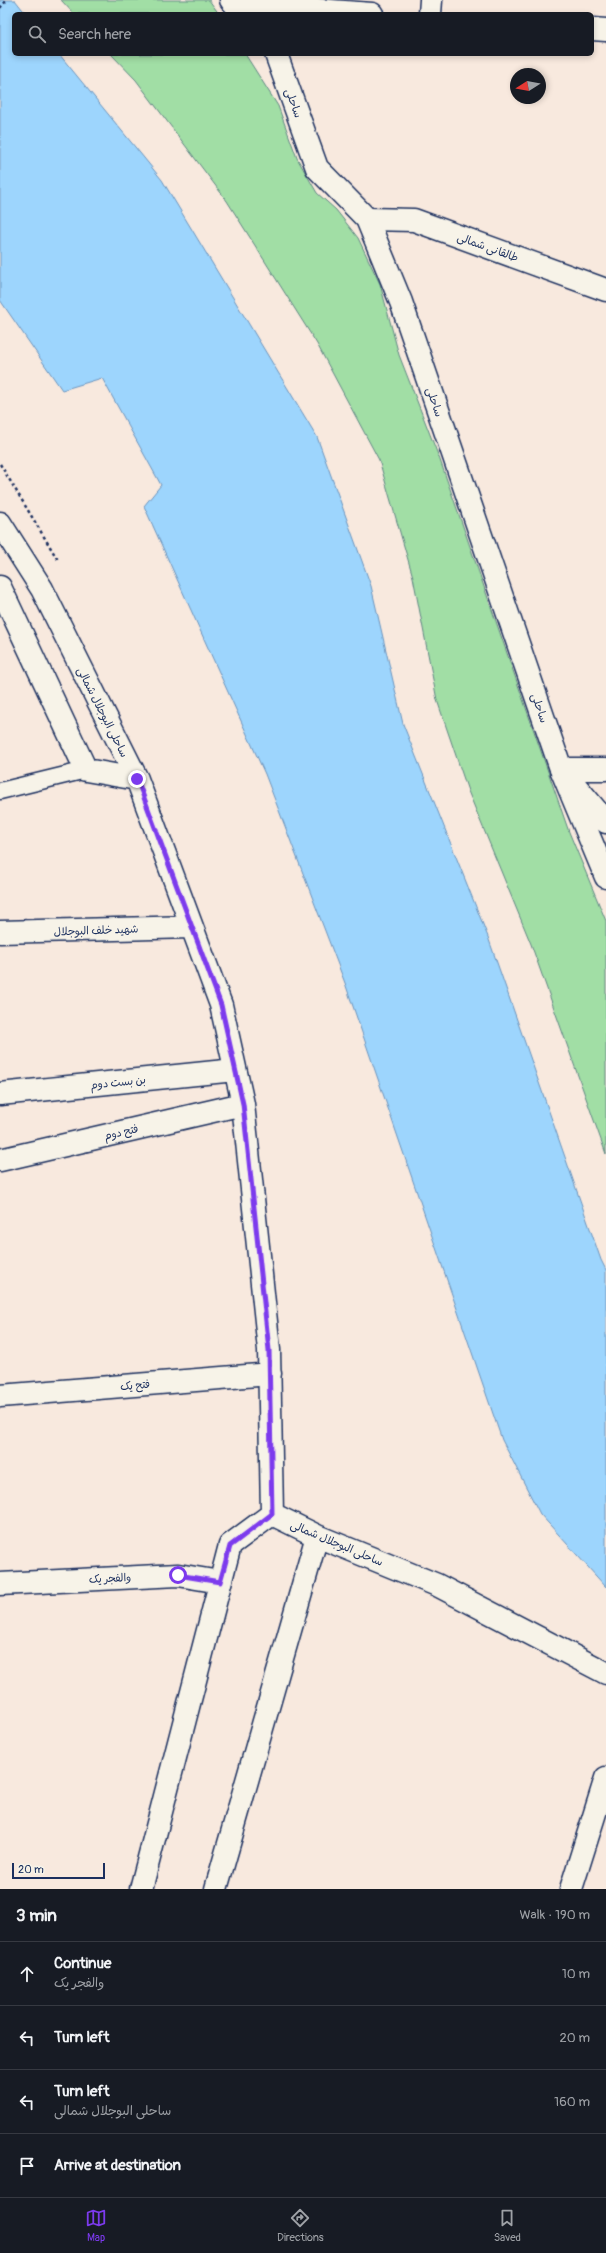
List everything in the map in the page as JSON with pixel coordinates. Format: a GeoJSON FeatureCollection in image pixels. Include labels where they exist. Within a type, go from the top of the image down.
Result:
{"type":"FeatureCollection","features":[{"type":"Feature","properties":{"kind":"street"},"geometry":{"type":"LineString","coordinates":[[430,12],[431,0]]}},
{"type":"Feature","properties":{"kind":"street"},"geometry":{"type":"LineString","coordinates":[[236,6],[338,12]]}},
{"type":"Feature","properties":{"kind":"street"},"geometry":{"type":"LineString","coordinates":[[594,29],[606,30]]}},
{"type":"Feature","properties":{"kind":"street","name":"ساحلی"},"geometry":{"type":"LineString","coordinates":[[277,56],[317,168],[367,219],[401,302],[561,769],[606,878]]}},
{"type":"Feature","properties":{"kind":"street","name":"طالقانی شمالی"},"geometry":{"type":"LineString","coordinates":[[367,219],[414,220],[606,290]]}},
{"type":"Feature","properties":{"kind":"street","name":"ساحلی البوجلال شمالی"},"geometry":{"type":"LineString","coordinates":[[0,523],[42,589],[137,779],[221,1005],[243,1104],[269,1350],[272,1514],[318,1536],[437,1585],[606,1673]]}},
{"type":"Feature","properties":{"kind":"street"},"geometry":{"type":"LineString","coordinates":[[0,587],[5,610],[86,770],[137,779]]}},
{"type":"Feature","properties":{"kind":"street"},"geometry":{"type":"LineString","coordinates":[[561,769],[606,769]]}},
{"type":"Feature","properties":{"kind":"street","name":"ساحلی"},"geometry":{"type":"LineString","coordinates":[[561,769],[606,822]]}},
{"type":"Feature","properties":{"kind":"street","name":"شهید خلف البوجلال"},"geometry":{"type":"LineString","coordinates":[[0,932],[192,927]]}},
{"type":"Feature","properties":{"kind":"street","name":"بن بست دوم"},"geometry":{"type":"LineString","coordinates":[[0,1094],[235,1070]]}},
{"type":"Feature","properties":{"kind":"street","name":"فتح دوم"},"geometry":{"type":"LineString","coordinates":[[0,1160],[243,1104]]}},
{"type":"Feature","properties":{"kind":"street","name":"فتح یک"},"geometry":{"type":"LineString","coordinates":[[0,1396],[270,1374]]}},
{"type":"Feature","properties":{"kind":"street"},"geometry":{"type":"LineString","coordinates":[[141,1889],[230,1546],[272,1514]]}},
{"type":"Feature","properties":{"kind":"street"},"geometry":{"type":"LineString","coordinates":[[216,1889],[318,1536]]}},
{"type":"Feature","properties":{"kind":"street","name":"والفجر یک"},"geometry":{"type":"LineString","coordinates":[[0,1584],[178,1575],[220,1582]]}},
{"type":"Feature","properties":{"kind":"street"},"geometry":{"type":"LineString","coordinates":[[571,1889],[606,1778]]}},
{"type":"Feature","properties":{"kind":"lane"},"geometry":{"type":"LineString","coordinates":[[0,790],[86,770]]}},
{"type":"Feature","properties":{"kind":"path"},"geometry":{"type":"LineString","coordinates":[[0,8],[7,0]]}},
{"type":"Feature","properties":{"kind":"green space"},"geometry":{"type":"Polygon","coordinates":[[[61,0],[209,0],[218,12],[72,12],[61,0]]]}},
{"type":"Feature","properties":{"kind":"green space"},"geometry":{"type":"Polygon","coordinates":[[[113,56],[246,56],[278,106],[297,158],[317,193],[336,210],[358,238],[380,284],[399,355],[440,460],[569,832],[606,921],[606,1154],[531,944],[468,791],[437,700],[413,577],[379,460],[317,344],[227,201],[136,80],[113,56]]]}},
{"type":"Feature","properties":{"kind":"water"},"geometry":{"type":"Polygon","coordinates":[[[0,0],[15,0],[24,12],[12,12],[12,56],[61,56],[162,180],[317,437],[371,586],[403,724],[488,937],[601,1260],[606,1270],[606,1587],[540,1514],[502,1440],[345,983],[265,774],[144,506],[161,485],[102,378],[62,390],[0,300],[0,0]]]}},
{"type":"Feature","properties":{"kind":"route"},"geometry":{"type":"LineString","coordinates":[[137,779],[221,1005],[243,1104],[269,1350],[272,1514],[230,1546],[220,1582],[178,1575]]}}]}
